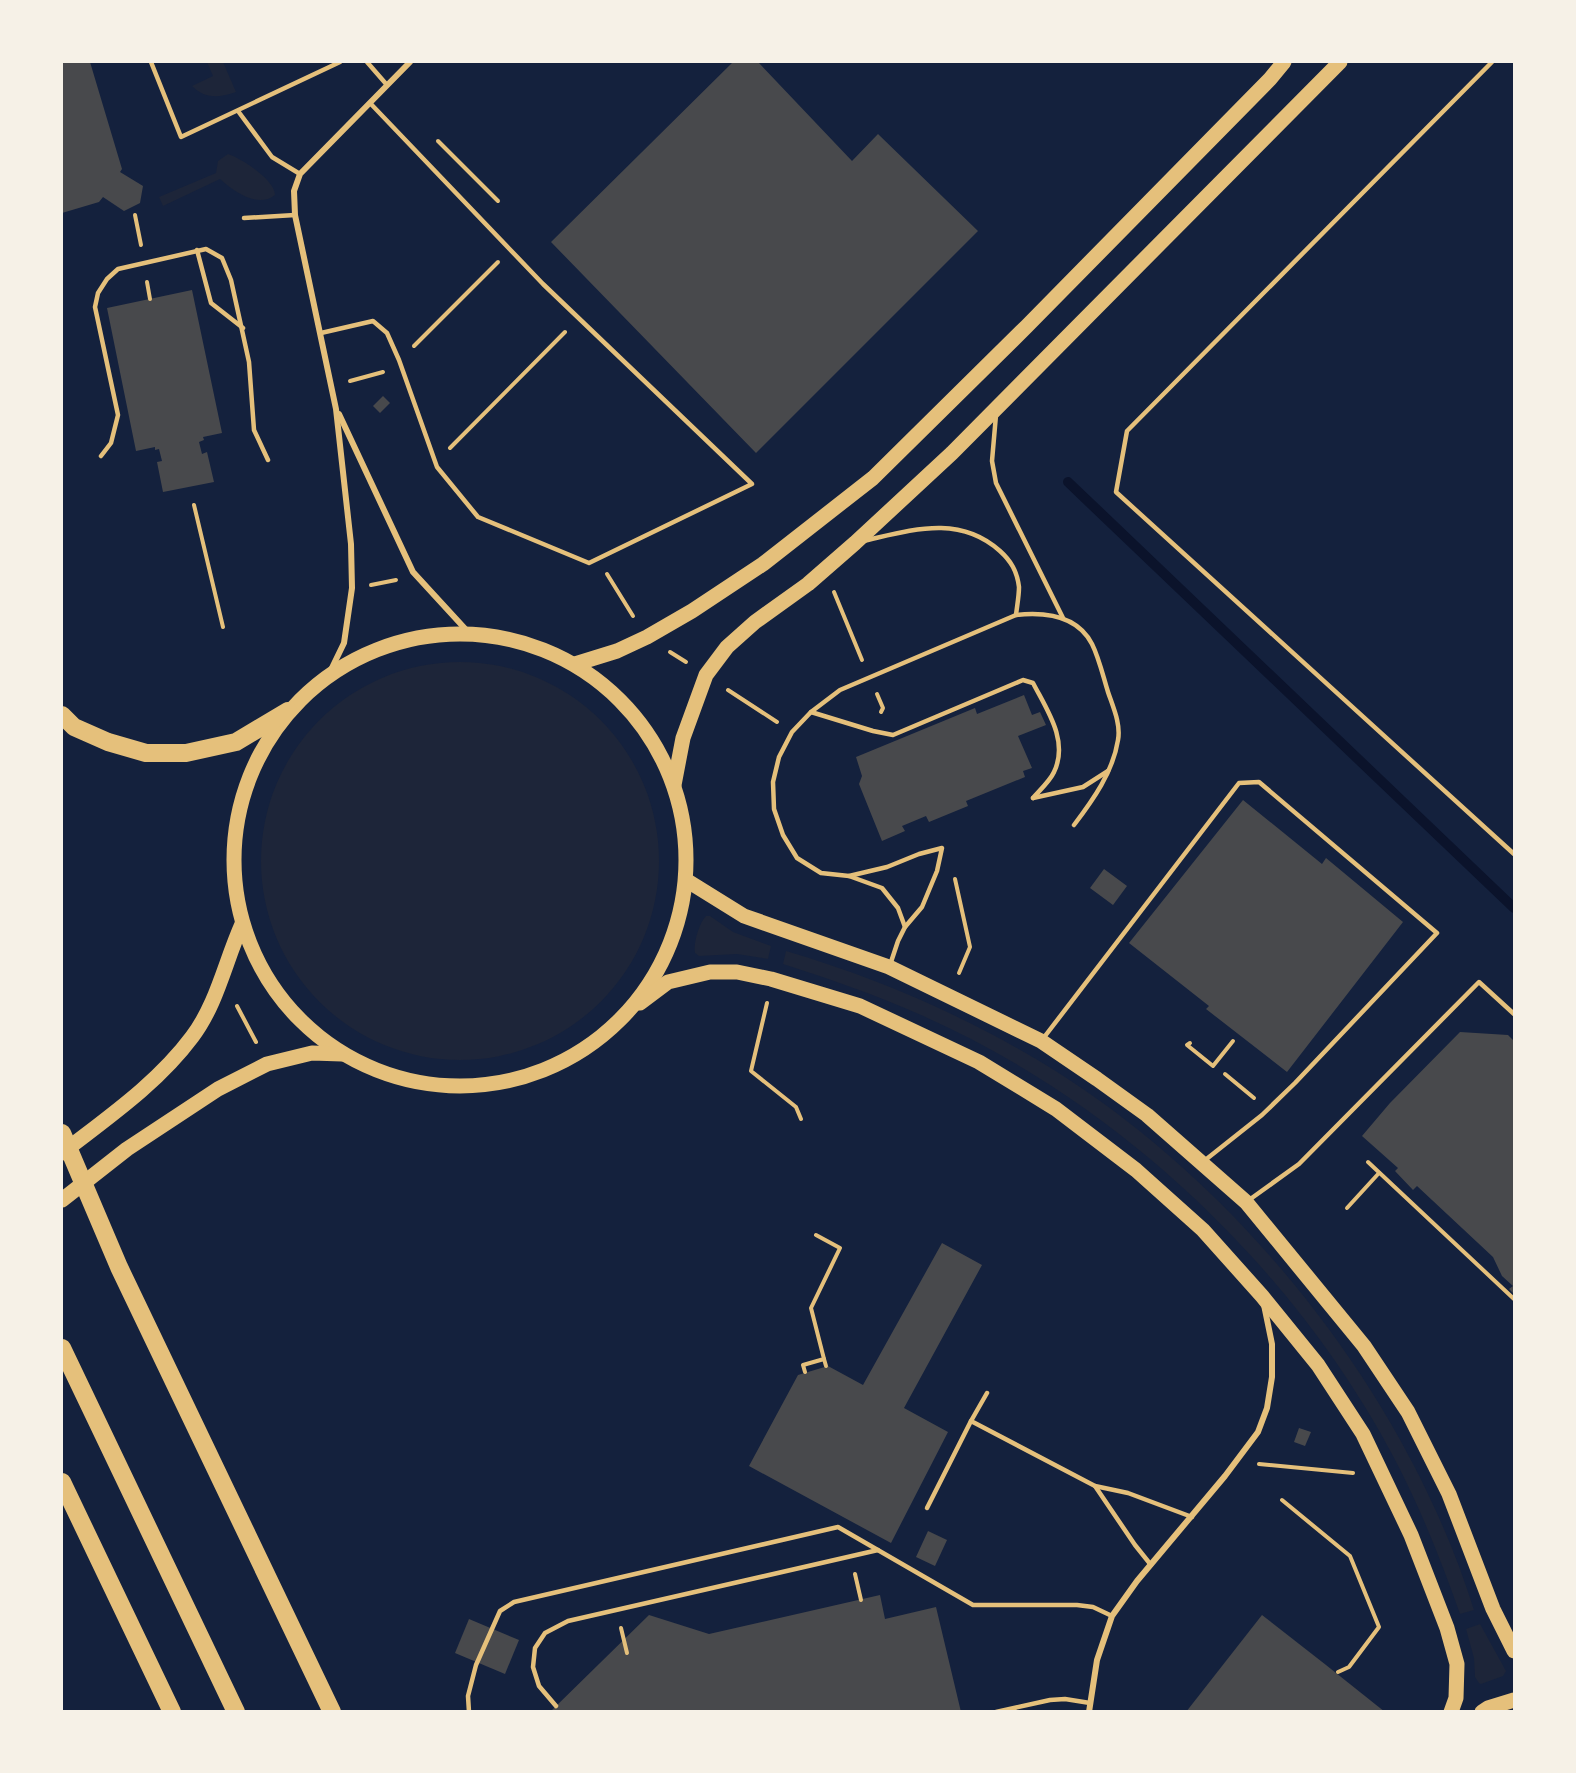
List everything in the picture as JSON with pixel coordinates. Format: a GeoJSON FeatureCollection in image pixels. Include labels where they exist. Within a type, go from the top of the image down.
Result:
{"type":"FeatureCollection","features":[{"type":"Feature","properties":{"kind":"highway"},"geometry":{"type":"LineString","coordinates":[[62,715],[74,727],[108,742],[146,753],[186,753],[236,742],[288,711]]}},
{"type":"Feature","properties":{"kind":"highway"},"geometry":{"type":"LineString","coordinates":[[62,1133],[119,1267],[332,1712]]}},
{"type":"Feature","properties":{"kind":"highway"},"geometry":{"type":"LineString","coordinates":[[62,1348],[236,1712]]}},
{"type":"Feature","properties":{"kind":"highway"},"geometry":{"type":"LineString","coordinates":[[62,1482],[172,1712]]}},
{"type":"Feature","properties":{"kind":"main road"},"geometry":{"type":"LineString","coordinates":[[575,664],[617,651],[692,611],[763,564],[873,478],[1036,318],[1284,62]]}},
{"type":"Feature","properties":{"kind":"main road"},"geometry":{"type":"LineString","coordinates":[[674,785],[683,738],[706,675],[727,647],[755,622],[825,569],[952,453],[1340,62]]}},
{"type":"Feature","properties":{"kind":"main road"},"geometry":{"type":"LineString","coordinates":[[628,1012],[657,972],[677,924],[686,880],[683,822],[674,785],[659,750],[623,702],[575,664],[518,640],[469,633],[421,636],[374,650],[329,674],[288,711],[260,753],[244,789],[234,831],[234,882],[242,924],[257,963],[280,999],[305,1026],[342,1054],[376,1071],[425,1084],[466,1087],[512,1081],[556,1065],[602,1036],[628,1012],[668,982],[711,972],[737,972],[860,1006],[979,1062],[1056,1108],[1136,1170],[1203,1230],[1262,1296],[1318,1365],[1363,1434],[1411,1535],[1447,1628],[1457,1664],[1456,1698],[1451,1712]]}},
{"type":"Feature","properties":{"kind":"main road"},"geometry":{"type":"LineString","coordinates":[[686,880],[744,916],[889,967],[1041,1041],[1147,1115],[1246,1202],[1364,1346],[1408,1412],[1449,1494],[1493,1609],[1515,1652]]}},
{"type":"Feature","properties":{"kind":"main road"},"geometry":{"type":"LineString","coordinates":[[62,1153],[143,1090],[192,1037],[218,990],[242,924]]}},
{"type":"Feature","properties":{"kind":"main road"},"geometry":{"type":"LineString","coordinates":[[62,1200],[127,1149],[218,1089],[267,1064],[312,1053],[342,1054]]}},
{"type":"Feature","properties":{"kind":"main road"},"geometry":{"type":"LineString","coordinates":[[1482,1712],[1488,1708],[1515,1701]]}},
{"type":"Feature","properties":{"kind":"street"},"geometry":{"type":"LineString","coordinates":[[329,674],[344,643],[352,588],[351,544],[336,409],[295,215],[294,191],[300,174],[410,62]]}},
{"type":"Feature","properties":{"kind":"street"},"geometry":{"type":"LineString","coordinates":[[336,409],[413,572],[469,633]]}},
{"type":"Feature","properties":{"kind":"street"},"geometry":{"type":"LineString","coordinates":[[1089,1712],[1097,1660],[1112,1617],[1137,1581],[1238,1460],[1258,1432],[1268,1408],[1272,1377],[1272,1344],[1262,1296]]}},
{"type":"Feature","properties":{"kind":"lane"},"geometry":{"type":"LineString","coordinates":[[151,62],[181,137],[340,62]]}},
{"type":"Feature","properties":{"kind":"lane"},"geometry":{"type":"LineString","coordinates":[[367,62],[387,85]]}},
{"type":"Feature","properties":{"kind":"lane"},"geometry":{"type":"LineString","coordinates":[[1492,62],[1127,431],[1116,492],[1515,854]]}},
{"type":"Feature","properties":{"kind":"lane"},"geometry":{"type":"LineString","coordinates":[[321,333],[373,321],[387,333],[399,360],[435,462],[478,517],[589,563],[752,484],[579,319],[370,103]]}},
{"type":"Feature","properties":{"kind":"lane"},"geometry":{"type":"LineString","coordinates":[[238,111],[272,157],[300,174]]}},
{"type":"Feature","properties":{"kind":"lane"},"geometry":{"type":"LineString","coordinates":[[244,218],[295,215]]}},
{"type":"Feature","properties":{"kind":"lane"},"geometry":{"type":"LineString","coordinates":[[101,456],[111,443],[118,415],[95,307],[98,293],[118,268],[207,249],[222,258],[231,280],[249,362],[254,430],[268,460]]}},
{"type":"Feature","properties":{"kind":"lane"},"geometry":{"type":"LineString","coordinates":[[197,250],[211,303],[243,328]]}},
{"type":"Feature","properties":{"kind":"lane"},"geometry":{"type":"LineString","coordinates":[[996,408],[992,461],[996,483],[1063,618]]}},
{"type":"Feature","properties":{"kind":"lane"},"geometry":{"type":"LineString","coordinates":[[855,543],[917,529],[958,528],[989,541],[1013,562],[1019,587],[1016,615]]}},
{"type":"Feature","properties":{"kind":"lane"},"geometry":{"type":"LineString","coordinates":[[905,927],[897,908],[882,888],[849,876],[821,873],[797,858],[783,835],[774,809],[773,782],[779,757],[792,732],[811,712],[840,690],[1016,615],[1034,613],[1063,618],[1079,627],[1092,643],[1118,720],[1119,739],[1110,769],[1074,825]]}},
{"type":"Feature","properties":{"kind":"lane"},"geometry":{"type":"LineString","coordinates":[[811,712],[893,735],[1023,680],[1033,683],[1053,722],[1060,744],[1054,772],[1033,798],[1083,787],[1110,769]]}},
{"type":"Feature","properties":{"kind":"lane"},"geometry":{"type":"LineString","coordinates":[[1041,1041],[1239,783],[1259,782],[1437,933],[1295,1083],[1262,1115],[1202,1163]]}},
{"type":"Feature","properties":{"kind":"lane"},"geometry":{"type":"LineString","coordinates":[[849,876],[887,867],[919,854],[942,848],[937,871],[922,907],[897,940],[889,967]]}},
{"type":"Feature","properties":{"kind":"lane"},"geometry":{"type":"LineString","coordinates":[[1246,1202],[1299,1164],[1479,982],[1515,1014]]}},
{"type":"Feature","properties":{"kind":"lane"},"geometry":{"type":"LineString","coordinates":[[927,1508],[987,1393]]}},
{"type":"Feature","properties":{"kind":"lane"},"geometry":{"type":"LineString","coordinates":[[971,1421],[1095,1486],[1128,1493],[1192,1517]]}},
{"type":"Feature","properties":{"kind":"lane"},"geometry":{"type":"LineString","coordinates":[[1095,1486],[1151,1565]]}},
{"type":"Feature","properties":{"kind":"lane"},"geometry":{"type":"LineString","coordinates":[[469,1712],[468,1696],[476,1665],[500,1611],[514,1602],[838,1527],[974,1605],[1077,1605],[1093,1607],[1112,1617]]}},
{"type":"Feature","properties":{"kind":"lane"},"geometry":{"type":"LineString","coordinates":[[556,1706],[539,1686],[533,1667],[535,1648],[545,1633],[568,1621],[878,1550]]}},
{"type":"Feature","properties":{"kind":"lane"},"geometry":{"type":"LineString","coordinates":[[996,1712],[1050,1700],[1065,1699],[1090,1703]]}},
{"type":"Feature","properties":{"kind":"path"},"geometry":{"type":"LineString","coordinates":[[438,141],[498,201]]}},
{"type":"Feature","properties":{"kind":"path"},"geometry":{"type":"LineString","coordinates":[[332,386],[386,370],[399,360],[510,250]]}},
{"type":"Feature","properties":{"kind":"path"},"geometry":{"type":"LineString","coordinates":[[435,462],[579,319]]}},
{"type":"Feature","properties":{"kind":"path"},"geometry":{"type":"LineString","coordinates":[[194,505],[223,627]]}},
{"type":"Feature","properties":{"kind":"path"},"geometry":{"type":"LineString","coordinates":[[598,559],[622,602],[647,637]]}},
{"type":"Feature","properties":{"kind":"path"},"geometry":{"type":"LineString","coordinates":[[825,569],[883,708],[873,731]]}},
{"type":"Feature","properties":{"kind":"path"},"geometry":{"type":"LineString","coordinates":[[352,588],[394,580],[413,572]]}},
{"type":"Feature","properties":{"kind":"path"},"geometry":{"type":"LineString","coordinates":[[942,848],[952,867],[970,947],[949,996]]}},
{"type":"Feature","properties":{"kind":"path"},"geometry":{"type":"LineString","coordinates":[[218,990],[235,1003],[267,1064]]}},
{"type":"Feature","properties":{"kind":"path"},"geometry":{"type":"LineString","coordinates":[[768,999],[751,1071],[796,1107],[801,1119]]}},
{"type":"Feature","properties":{"kind":"path"},"geometry":{"type":"LineString","coordinates":[[1190,1042],[1188,1045],[1213,1066],[1233,1041]]}},
{"type":"Feature","properties":{"kind":"path"},"geometry":{"type":"LineString","coordinates":[[1368,1162],[1515,1299]]}},
{"type":"Feature","properties":{"kind":"path"},"geometry":{"type":"LineString","coordinates":[[1347,1208],[1379,1173]]}},
{"type":"Feature","properties":{"kind":"path"},"geometry":{"type":"LineString","coordinates":[[816,1235],[840,1248],[811,1308],[826,1366]]}},
{"type":"Feature","properties":{"kind":"path"},"geometry":{"type":"LineString","coordinates":[[805,1372],[803,1365],[824,1359]]}},
{"type":"Feature","properties":{"kind":"path"},"geometry":{"type":"LineString","coordinates":[[1238,1460],[1264,1465],[1341,1472],[1381,1472]]}},
{"type":"Feature","properties":{"kind":"path"},"geometry":{"type":"LineString","coordinates":[[1282,1500],[1350,1556],[1378,1627],[1348,1667],[1338,1672]]}},
{"type":"Feature","properties":{"kind":"shaded area"},"geometry":{"type":"Polygon","coordinates":[[[207,62],[223,62],[236,92],[213,96],[202,93],[192,86],[213,76],[207,62]]]}},
{"type":"Feature","properties":{"kind":"shaded area"},"geometry":{"type":"Polygon","coordinates":[[[228,154],[264,176],[274,189],[275,195],[261,200],[246,197],[220,179],[163,206],[159,197],[216,173],[218,161],[228,154]]]}},
{"type":"Feature","properties":{"kind":"shaded area"},"geometry":{"type":"Polygon","coordinates":[[[460,662],[499,666],[536,677],[570,696],[601,720],[625,751],[644,785],[655,822],[659,861],[655,900],[644,937],[625,971],[601,1002],[570,1026],[536,1045],[499,1056],[460,1060],[421,1056],[384,1045],[350,1026],[319,1002],[295,971],[276,937],[265,900],[261,861],[265,822],[276,785],[295,751],[319,720],[350,696],[384,677],[421,666],[460,662]]]}},
{"type":"Feature","properties":{"kind":"shaded area"},"geometry":{"type":"Polygon","coordinates":[[[706,916],[710,916],[733,932],[771,946],[768,959],[737,954],[699,956],[695,953],[696,939],[706,916]]]}},
{"type":"Feature","properties":{"kind":"shaded area"},"geometry":{"type":"Polygon","coordinates":[[[786,951],[890,987],[990,1033],[1054,1070],[1124,1119],[1190,1174],[1253,1237],[1310,1304],[1362,1376],[1407,1452],[1445,1530],[1474,1610],[1460,1614],[1438,1554],[1412,1495],[1393,1456],[1352,1386],[1304,1319],[1251,1256],[1193,1197],[1130,1143],[1064,1094],[994,1051],[921,1015],[783,964],[786,951]]]}},
{"type":"Feature","properties":{"kind":"shaded area"},"geometry":{"type":"Polygon","coordinates":[[[1480,1624],[1506,1671],[1503,1676],[1481,1684],[1475,1677],[1474,1658],[1466,1629],[1480,1624]]]}},
{"type":"Feature","properties":{"kind":"building"},"geometry":{"type":"Polygon","coordinates":[[[62,62],[90,62],[122,169],[120,172],[143,186],[140,203],[124,211],[103,197],[99,202],[62,213],[62,62]]]}},
{"type":"Feature","properties":{"kind":"building"},"geometry":{"type":"Polygon","coordinates":[[[733,62],[758,62],[852,161],[878,134],[978,231],[756,453],[551,242],[733,62]]]}},
{"type":"Feature","properties":{"kind":"building"},"geometry":{"type":"Polygon","coordinates":[[[192,290],[222,433],[203,437],[204,440],[199,442],[202,454],[207,452],[214,482],[163,492],[157,462],[162,461],[159,449],[155,450],[155,447],[136,451],[107,308],[192,290]]]}},
{"type":"Feature","properties":{"kind":"building"},"geometry":{"type":"Polygon","coordinates":[[[383,396],[390,403],[380,413],[373,406],[383,396]]]}},
{"type":"Feature","properties":{"kind":"building"},"geometry":{"type":"Polygon","coordinates":[[[1024,695],[1032,715],[1040,712],[1046,725],[1018,736],[1032,768],[1023,771],[1025,777],[966,801],[968,806],[929,822],[926,816],[902,826],[905,831],[882,841],[859,784],[862,776],[856,757],[975,708],[977,714],[1024,695]]]}},
{"type":"Feature","properties":{"kind":"building"},"geometry":{"type":"Polygon","coordinates":[[[1243,800],[1322,864],[1326,858],[1403,922],[1287,1072],[1206,1009],[1209,1006],[1129,943],[1243,800]]]}},
{"type":"Feature","properties":{"kind":"building"},"geometry":{"type":"Polygon","coordinates":[[[1104,869],[1127,886],[1113,905],[1090,888],[1104,869]]]}},
{"type":"Feature","properties":{"kind":"building"},"geometry":{"type":"Polygon","coordinates":[[[1460,1032],[1508,1035],[1514,1041],[1514,1294],[1509,1289],[1513,1286],[1502,1276],[1493,1257],[1417,1186],[1413,1190],[1395,1171],[1398,1168],[1362,1136],[1390,1103],[1460,1032]]]}},
{"type":"Feature","properties":{"kind":"building"},"geometry":{"type":"Polygon","coordinates":[[[942,1243],[982,1265],[904,1408],[948,1432],[891,1543],[749,1466],[798,1375],[828,1366],[863,1385],[942,1243]]]}},
{"type":"Feature","properties":{"kind":"building"},"geometry":{"type":"Polygon","coordinates":[[[1299,1428],[1311,1432],[1305,1446],[1294,1442],[1299,1428]]]}},
{"type":"Feature","properties":{"kind":"building"},"geometry":{"type":"Polygon","coordinates":[[[928,1531],[947,1540],[935,1566],[916,1557],[928,1531]]]}},
{"type":"Feature","properties":{"kind":"building"},"geometry":{"type":"Polygon","coordinates":[[[880,1595],[885,1619],[936,1607],[961,1712],[550,1712],[649,1615],[709,1634],[880,1595]]]}},
{"type":"Feature","properties":{"kind":"building"},"geometry":{"type":"Polygon","coordinates":[[[1262,1615],[1326,1665],[1385,1712],[1186,1712],[1262,1615]]]}},
{"type":"Feature","properties":{"kind":"building"},"geometry":{"type":"Polygon","coordinates":[[[469,1619],[519,1640],[505,1674],[455,1653],[469,1619]]]}},
{"type":"Feature","properties":{"kind":"waterway"},"geometry":{"type":"LineString","coordinates":[[1068,482],[1514,908]]}}]}
